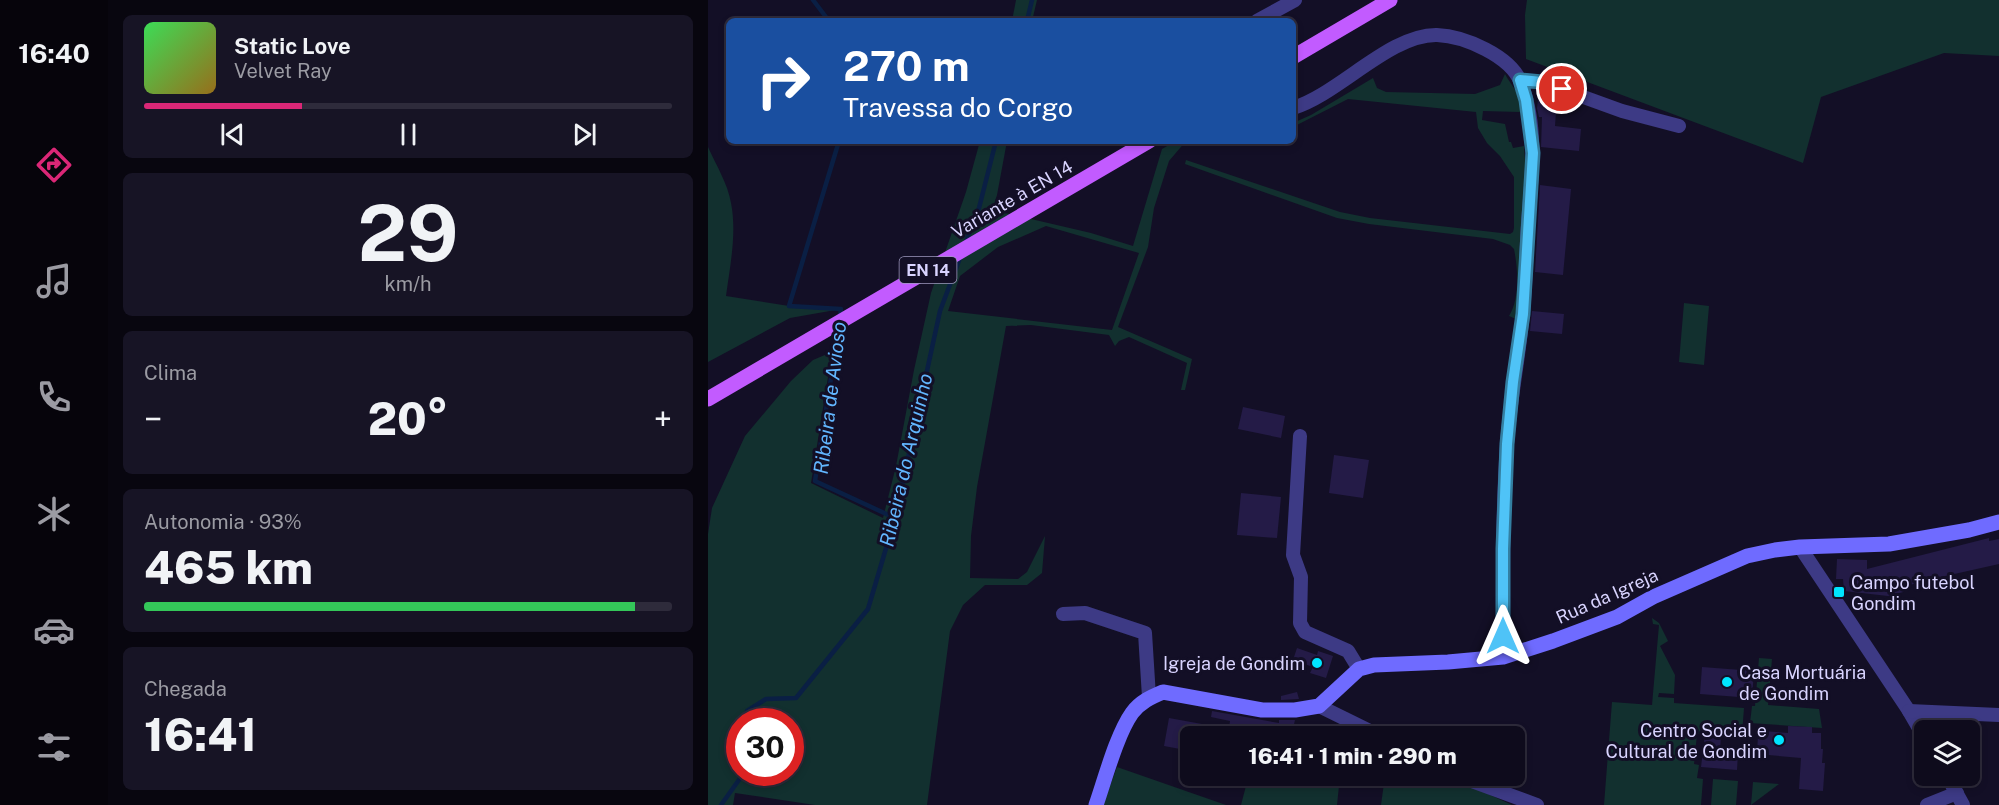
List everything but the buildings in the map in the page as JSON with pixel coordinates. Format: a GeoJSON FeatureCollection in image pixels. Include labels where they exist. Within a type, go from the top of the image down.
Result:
{"type":"FeatureCollection","features":[{"type":"Feature","properties":{"kind":"main road"},"geometry":{"type":"LineString","coordinates":[[1296,55],[1390,0]]}},
{"type":"Feature","properties":{"kind":"main road","name":"Variante à EN 14"},"geometry":{"type":"LineString","coordinates":[[708,399],[1144,144]]}},
{"type":"Feature","properties":{"kind":"street"},"geometry":{"type":"LineString","coordinates":[[1262,18],[1295,0]]}},
{"type":"Feature","properties":{"kind":"street"},"geometry":{"type":"LineString","coordinates":[[1296,106],[1409,39],[1434,35],[1460,39],[1483,49],[1511,68],[1520,80],[1526,100],[1533,153],[1523,314],[1507,444],[1503,549],[1503,657]]}},
{"type":"Feature","properties":{"kind":"street"},"geometry":{"type":"LineString","coordinates":[[1520,80],[1542,82],[1622,111],[1679,126]]}},
{"type":"Feature","properties":{"kind":"street"},"geometry":{"type":"LineString","coordinates":[[1096,805],[1125,726],[1133,712],[1149,697],[1163,692],[1262,710],[1295,710],[1319,706],[1359,669],[1348,651],[1305,632],[1300,622],[1301,577],[1293,555],[1300,436]]}},
{"type":"Feature","properties":{"kind":"street","name":"Rua da Igreja"},"geometry":{"type":"LineString","coordinates":[[1359,669],[1374,665],[1503,657],[1553,641],[1617,616],[1653,597],[1747,556],[1800,547],[1889,544],[1969,530],[1999,522]]}},
{"type":"Feature","properties":{"kind":"street"},"geometry":{"type":"LineString","coordinates":[[1800,547],[1914,720]]}},
{"type":"Feature","properties":{"kind":"street"},"geometry":{"type":"LineString","coordinates":[[1063,614],[1085,613],[1145,633],[1149,697]]}},
{"type":"Feature","properties":{"kind":"street"},"geometry":{"type":"LineString","coordinates":[[1319,706],[1360,726]]}},
{"type":"Feature","properties":{"kind":"street"},"geometry":{"type":"LineString","coordinates":[[1909,711],[1999,715]]}},
{"type":"Feature","properties":{"kind":"street"},"geometry":{"type":"LineString","coordinates":[[1486,786],[1538,805]]}},
{"type":"Feature","properties":{"kind":"street"},"geometry":{"type":"LineString","coordinates":[[1928,805],[1960,799]]}},
{"type":"Feature","properties":{"kind":"green space"},"geometry":{"type":"Polygon","coordinates":[[[1016,0],[1037,0],[1033,18],[1013,18],[1016,0]]]}},
{"type":"Feature","properties":{"kind":"green space"},"geometry":{"type":"Polygon","coordinates":[[[1527,0],[1999,0],[1999,56],[1944,53],[1821,97],[1803,163],[1526,59],[1527,0]]]}},
{"type":"Feature","properties":{"kind":"green space"},"geometry":{"type":"Polygon","coordinates":[[[1505,74],[1518,96],[1520,112],[1483,111],[1482,120],[1505,124],[1509,142],[1513,148],[1524,146],[1526,173],[1516,319],[1509,316],[1515,301],[1517,284],[1514,249],[1510,245],[1493,239],[1337,218],[1185,164],[1186,160],[1340,212],[1370,218],[1510,234],[1514,228],[1514,177],[1478,128],[1476,112],[1348,99],[1296,125],[1296,122],[1373,78],[1377,88],[1386,92],[1475,94],[1500,85],[1505,74]]]}},
{"type":"Feature","properties":{"kind":"green space"},"geometry":{"type":"Polygon","coordinates":[[[979,144],[1006,144],[992,210],[1091,233],[1133,246],[1162,149],[1171,144],[1183,144],[1169,161],[1154,208],[1148,247],[1118,327],[1192,359],[1185,390],[1181,390],[1187,363],[1129,337],[1119,341],[1115,346],[1109,335],[1031,325],[1006,326],[977,487],[971,536],[970,578],[1018,579],[1027,572],[1045,536],[1042,573],[1027,585],[985,585],[963,605],[950,631],[927,805],[815,805],[735,793],[733,805],[708,805],[708,534],[712,508],[745,436],[791,381],[813,360],[832,352],[811,483],[883,518],[896,466],[931,293],[966,192],[979,144]],[[1046,226],[998,247],[960,276],[948,311],[1112,330],[1139,253],[1046,226]]]}},
{"type":"Feature","properties":{"kind":"green space"},"geometry":{"type":"Polygon","coordinates":[[[708,147],[727,189],[733,214],[732,250],[726,296],[789,306],[841,309],[790,318],[708,362],[708,147]]]}},
{"type":"Feature","properties":{"kind":"green space"},"geometry":{"type":"Polygon","coordinates":[[[1684,303],[1709,306],[1704,365],[1679,362],[1684,303]]]}},
{"type":"Feature","properties":{"kind":"green space"},"geometry":{"type":"Polygon","coordinates":[[[1652,618],[1659,623],[1668,641],[1660,646],[1675,675],[1674,694],[1659,693],[1658,697],[1674,698],[1674,703],[1744,708],[1742,734],[1697,734],[1694,764],[1699,765],[1697,778],[1703,779],[1701,805],[1604,805],[1612,702],[1652,705],[1659,625],[1653,624],[1652,618]]]}},
{"type":"Feature","properties":{"kind":"green space"},"geometry":{"type":"Polygon","coordinates":[[[1759,658],[1772,659],[1768,705],[1819,709],[1822,728],[1750,723],[1752,706],[1755,706],[1759,658]]]}},
{"type":"Feature","properties":{"kind":"green space"},"geometry":{"type":"Polygon","coordinates":[[[1117,767],[1226,805],[1103,805],[1117,767]]]}},
{"type":"Feature","properties":{"kind":"green space"},"geometry":{"type":"Polygon","coordinates":[[[1713,779],[1738,781],[1736,805],[1711,805],[1713,779]]]}},
{"type":"Feature","properties":{"kind":"green space"},"geometry":{"type":"Polygon","coordinates":[[[1753,782],[1779,784],[1751,805],[1753,782]]]}},
{"type":"Feature","properties":{"kind":"green space"},"geometry":{"type":"Polygon","coordinates":[[[1246,786],[1339,786],[1337,805],[1241,805],[1246,786]]]}},
{"type":"Feature","properties":{"kind":"green space"},"geometry":{"type":"Polygon","coordinates":[[[1384,786],[1471,786],[1512,805],[1381,805],[1384,786]]]}},
{"type":"Feature","properties":{"kind":"waterway","name":"Ribeira de Avioso"},"geometry":{"type":"LineString","coordinates":[[813,0],[827,18]]}},
{"type":"Feature","properties":{"kind":"waterway","name":"Ribeira do Arquinho"},"geometry":{"type":"LineString","coordinates":[[1028,18],[1032,0]]}},
{"type":"Feature","properties":{"kind":"waterway","name":"Ribeira de Avioso"},"geometry":{"type":"LineString","coordinates":[[838,144],[789,306],[841,309],[840,316]]}},
{"type":"Feature","properties":{"kind":"waterway","name":"Ribeira do Arquinho"},"geometry":{"type":"LineString","coordinates":[[965,244],[979,208],[995,144]]}},
{"type":"Feature","properties":{"kind":"waterway","name":"Ribeira de Avioso"},"geometry":{"type":"LineString","coordinates":[[752,708],[766,699],[796,698],[868,609],[895,518],[940,311],[960,258]]}},
{"type":"Feature","properties":{"kind":"waterway","name":"Ribeira de Avioso"},"geometry":{"type":"LineString","coordinates":[[839,327],[815,481],[895,518]]}},
{"type":"Feature","properties":{"kind":"waterway","name":"Ribeira do Arquinho"},"geometry":{"type":"LineString","coordinates":[[721,805],[735,786]]}},
{"type":"Feature","properties":{"kind":"place","name":"Campo futebol Gondim"},"geometry":{"type":"Point","coordinates":[1839,592]}},
{"type":"Feature","properties":{"kind":"place","name":"Igreja de Gondim"},"geometry":{"type":"Point","coordinates":[1317,663]}},
{"type":"Feature","properties":{"kind":"place","name":"Casa Mortuária de Gondim"},"geometry":{"type":"Point","coordinates":[1727,682]}},
{"type":"Feature","properties":{"kind":"place","name":"Centro Social e Cultural de Gondim"},"geometry":{"type":"Point","coordinates":[1779,740]}},
{"type":"Feature","properties":{"kind":"route"},"geometry":{"type":"LineString","coordinates":[[1503,636],[1503,549],[1507,444],[1523,314],[1533,153],[1526,100],[1520,80],[1542,82],[1562,89]]}}]}
